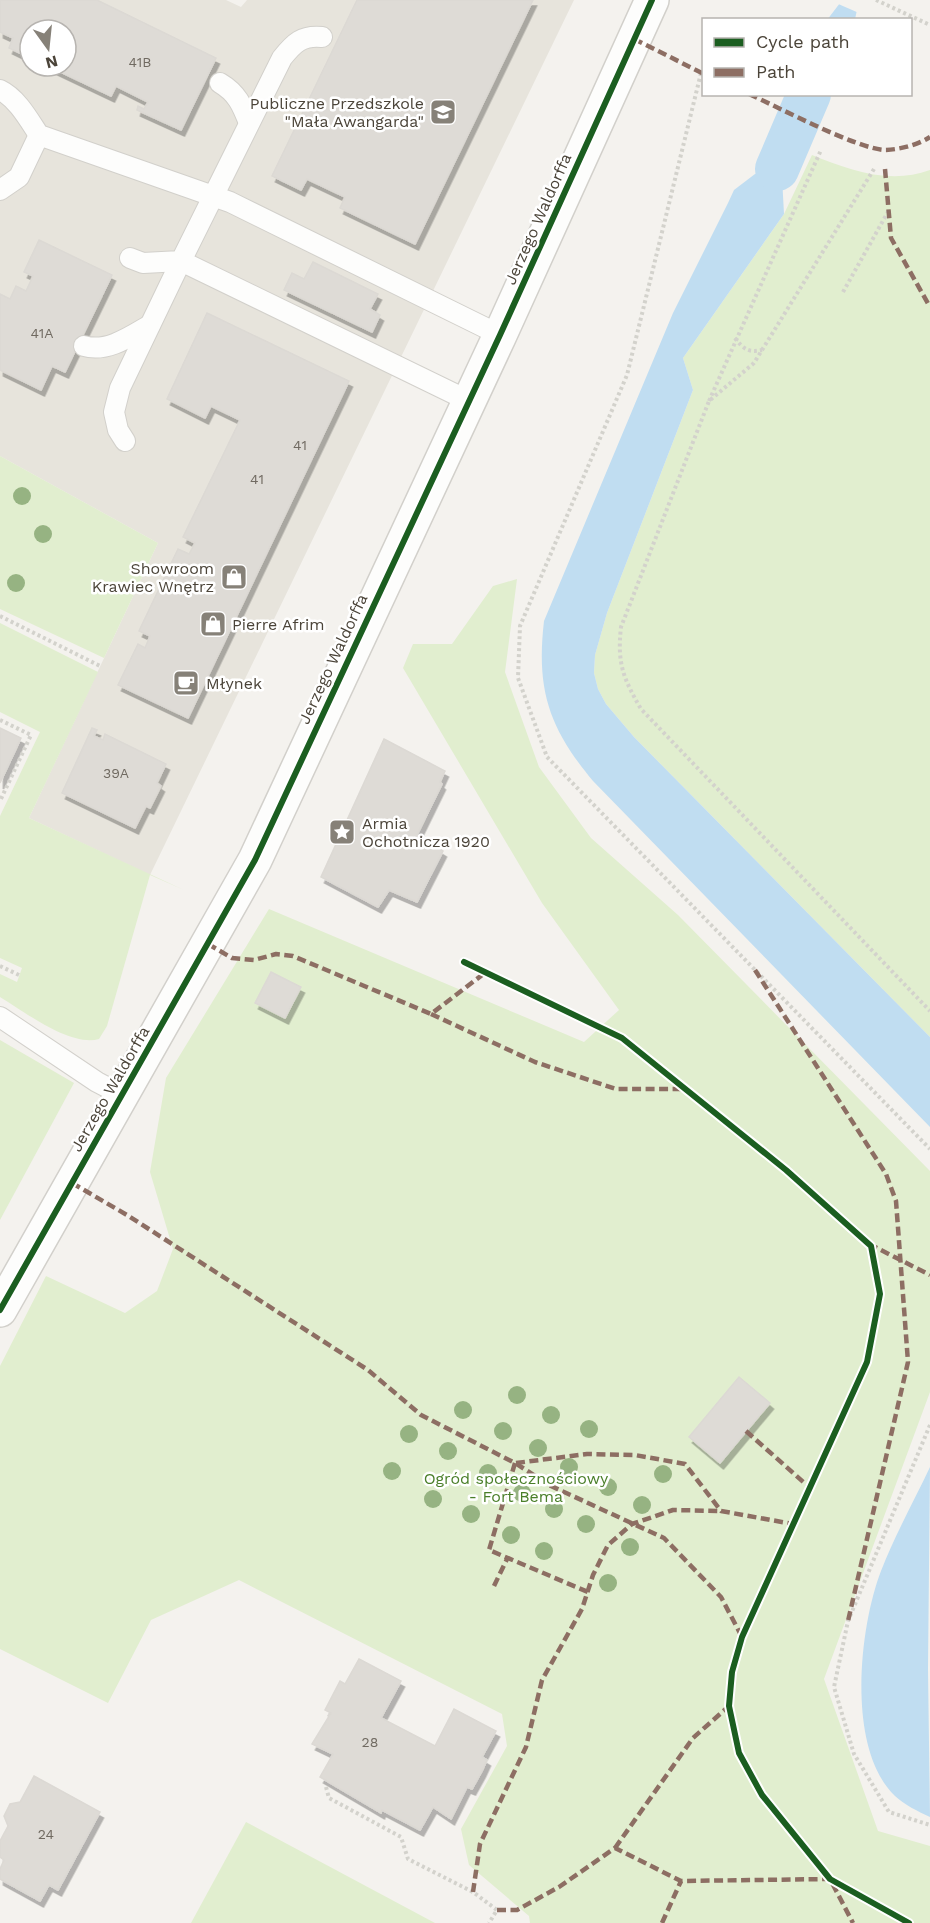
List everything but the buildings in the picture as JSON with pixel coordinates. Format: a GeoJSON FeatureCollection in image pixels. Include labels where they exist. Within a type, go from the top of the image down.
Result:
{"type":"FeatureCollection","features":[{"type":"Feature","properties":{"kind":"street","name":"Jerzego Waldorffa"},"geometry":{"type":"LineString","coordinates":[[0,1310],[255,860],[500,335],[652,0]]}},
{"type":"Feature","properties":{"kind":"lane"},"geometry":{"type":"LineString","coordinates":[[126,441],[118,430],[114,412],[120,388],[181,261],[282,58],[297,40],[310,36],[322,37]]}},
{"type":"Feature","properties":{"kind":"lane"},"geometry":{"type":"LineString","coordinates":[[220,83],[233,91],[240,100],[249,123]]}},
{"type":"Feature","properties":{"kind":"lane"},"geometry":{"type":"LineString","coordinates":[[0,90],[7,93],[39,135],[230,201],[500,335]]}},
{"type":"Feature","properties":{"kind":"lane"},"geometry":{"type":"LineString","coordinates":[[0,190],[19,177],[39,135]]}},
{"type":"Feature","properties":{"kind":"lane"},"geometry":{"type":"LineString","coordinates":[[130,258],[143,263],[181,261],[469,401]]}},
{"type":"Feature","properties":{"kind":"lane"},"geometry":{"type":"LineString","coordinates":[[84,346],[93,348],[109,345],[150,325]]}},
{"type":"Feature","properties":{"kind":"lane"},"geometry":{"type":"LineString","coordinates":[[0,1017],[97,1082],[122,1095]]}},
{"type":"Feature","properties":{"kind":"path"},"geometry":{"type":"LineString","coordinates":[[876,0],[930,25]]}},
{"type":"Feature","properties":{"kind":"path"},"geometry":{"type":"LineString","coordinates":[[701,73],[627,375],[520,626],[518,678],[546,758],[930,1149]]}},
{"type":"Feature","properties":{"kind":"path"},"geometry":{"type":"LineString","coordinates":[[821,150],[735,338],[709,401],[621,627],[618,654],[625,681],[641,709],[668,740],[930,1011]]}},
{"type":"Feature","properties":{"kind":"path"},"geometry":{"type":"LineString","coordinates":[[709,401],[754,363],[874,169]]}},
{"type":"Feature","properties":{"kind":"path"},"geometry":{"type":"LineString","coordinates":[[843,292],[888,210]]}},
{"type":"Feature","properties":{"kind":"path"},"geometry":{"type":"LineString","coordinates":[[735,338],[742,348],[753,352],[762,350]]}},
{"type":"Feature","properties":{"kind":"path"},"geometry":{"type":"LineString","coordinates":[[0,616],[100,666]]}},
{"type":"Feature","properties":{"kind":"path"},"geometry":{"type":"LineString","coordinates":[[0,720],[31,735],[0,801]]}},
{"type":"Feature","properties":{"kind":"path"},"geometry":{"type":"LineString","coordinates":[[0,966],[19,975]]}},
{"type":"Feature","properties":{"kind":"path"},"geometry":{"type":"LineString","coordinates":[[930,1425],[848,1621],[834,1687],[854,1754],[889,1812],[930,1825]]}},
{"type":"Feature","properties":{"kind":"path"},"geometry":{"type":"LineString","coordinates":[[326,1787],[329,1798],[401,1837],[408,1860],[473,1893],[497,1910],[489,1923]]}},
{"type":"Feature","properties":{"kind":"shaded area"},"geometry":{"type":"Polygon","coordinates":[[[0,0],[226,0],[241,7],[247,0],[574,0],[150,875],[29,818],[158,543],[0,456],[0,0]]]}},
{"type":"Feature","properties":{"kind":"green space"},"geometry":{"type":"Polygon","coordinates":[[[812,155],[840,166],[885,176],[915,174],[930,170],[930,1037],[634,737],[606,704],[598,689],[594,673],[595,655],[607,613],[693,390],[683,358],[784,214],[812,155]]]}},
{"type":"Feature","properties":{"kind":"green space"},"geometry":{"type":"Polygon","coordinates":[[[0,456],[158,543],[104,658],[0,609],[0,456]]]}},
{"type":"Feature","properties":{"kind":"green space","name":"Ogród społecznościowy - Fort Bema"},"geometry":{"type":"Polygon","coordinates":[[[517,579],[505,672],[539,767],[591,838],[678,915],[930,1171],[930,1392],[824,1679],[878,1831],[930,1846],[930,1923],[530,1923],[529,1916],[469,1865],[461,1829],[507,1746],[502,1714],[239,1580],[151,1620],[108,1703],[0,1649],[0,1366],[46,1276],[125,1313],[157,1291],[173,1249],[150,1172],[166,1078],[269,909],[584,1042],[619,1010],[542,903],[403,668],[413,644],[452,644],[493,586],[517,579]]]}},
{"type":"Feature","properties":{"kind":"green space"},"geometry":{"type":"Polygon","coordinates":[[[0,623],[98,672],[29,818],[184,890],[150,875],[107,1026],[99,1039],[87,1040],[62,1033],[48,1027],[0,997],[0,974],[17,982],[22,968],[0,958],[0,816],[40,732],[0,712],[0,623]]]}},
{"type":"Feature","properties":{"kind":"green space"},"geometry":{"type":"Polygon","coordinates":[[[0,1040],[74,1083],[0,1220],[0,1040]]]}},
{"type":"Feature","properties":{"kind":"green space"},"geometry":{"type":"Polygon","coordinates":[[[246,1822],[435,1923],[191,1923],[246,1822]]]}},
{"type":"Feature","properties":{"kind":"water"},"geometry":{"type":"Polygon","coordinates":[[[840,3],[857,10],[855,18],[829,18],[840,3]]]}},
{"type":"Feature","properties":{"kind":"water"},"geometry":{"type":"Polygon","coordinates":[[[773,167],[782,177],[784,214],[683,358],[693,390],[607,613],[595,655],[594,673],[598,689],[606,704],[634,737],[930,1037],[930,1127],[593,781],[578,762],[556,725],[544,688],[542,646],[544,621],[673,313],[734,190],[755,174],[773,167]]]}},
{"type":"Feature","properties":{"kind":"water"},"geometry":{"type":"Polygon","coordinates":[[[930,1467],[928,1669],[930,1817],[911,1808],[895,1796],[879,1775],[869,1749],[863,1719],[861,1687],[867,1624],[873,1595],[892,1544],[930,1467]]]}},
{"type":"Feature","properties":{"kind":"pier"},"geometry":{"type":"Polygon","coordinates":[[[838,0],[865,0],[859,13],[836,3],[838,0]]]}},
{"type":"Feature","properties":{"kind":"waterway"},"geometry":{"type":"LineString","coordinates":[[777,169],[808,96]]}},
{"type":"Feature","properties":{"kind":"marked path"},"geometry":{"type":"LineString","coordinates":[[634,39],[702,73]]}},
{"type":"Feature","properties":{"kind":"marked path"},"geometry":{"type":"LineString","coordinates":[[753,96],[838,136],[874,148],[886,150],[904,148],[930,137]]}},
{"type":"Feature","properties":{"kind":"marked path"},"geometry":{"type":"LineString","coordinates":[[885,169],[891,238],[930,307]]}},
{"type":"Feature","properties":{"kind":"marked path"},"geometry":{"type":"LineString","coordinates":[[208,944],[232,958],[254,960],[276,954],[293,956],[431,1014],[486,972]]}},
{"type":"Feature","properties":{"kind":"marked path"},"geometry":{"type":"LineString","coordinates":[[755,970],[886,1174],[896,1201],[908,1362],[848,1621]]}},
{"type":"Feature","properties":{"kind":"marked path"},"geometry":{"type":"LineString","coordinates":[[431,1014],[535,1062],[616,1089],[683,1089]]}},
{"type":"Feature","properties":{"kind":"marked path"},"geometry":{"type":"LineString","coordinates":[[72,1183],[127,1215],[368,1370],[421,1415],[515,1463],[551,1486],[664,1538],[721,1597],[742,1637]]}},
{"type":"Feature","properties":{"kind":"marked path"},"geometry":{"type":"LineString","coordinates":[[869,1244],[930,1275]]}},
{"type":"Feature","properties":{"kind":"marked path"},"geometry":{"type":"LineString","coordinates":[[746,1431],[810,1488]]}},
{"type":"Feature","properties":{"kind":"marked path"},"geometry":{"type":"LineString","coordinates":[[516,1463],[587,1454],[635,1455],[685,1464],[721,1511],[793,1524]]}},
{"type":"Feature","properties":{"kind":"marked path"},"geometry":{"type":"LineString","coordinates":[[515,1463],[489,1550],[588,1592]]}},
{"type":"Feature","properties":{"kind":"marked path"},"geometry":{"type":"LineString","coordinates":[[473,1892],[480,1844],[526,1747],[542,1680],[582,1609],[593,1575],[608,1545],[632,1524],[673,1510],[721,1511]]}},
{"type":"Feature","properties":{"kind":"marked path"},"geometry":{"type":"LineString","coordinates":[[494,1586],[507,1559]]}},
{"type":"Feature","properties":{"kind":"marked path"},"geometry":{"type":"LineString","coordinates":[[615,1848],[693,1738],[729,1706]]}},
{"type":"Feature","properties":{"kind":"marked path"},"geometry":{"type":"LineString","coordinates":[[497,1910],[517,1910],[559,1887],[615,1848],[681,1881],[830,1879],[853,1923]]}},
{"type":"Feature","properties":{"kind":"marked path"},"geometry":{"type":"LineString","coordinates":[[662,1923],[681,1881]]}},
{"type":"Feature","properties":{"kind":"cycle path"},"geometry":{"type":"LineString","coordinates":[[0,1310],[255,860],[500,335],[652,0]]}},
{"type":"Feature","properties":{"kind":"cycle path"},"geometry":{"type":"LineString","coordinates":[[464,962],[622,1038],[786,1170],[871,1246],[880,1294],[867,1362],[742,1637],[732,1672],[729,1706],[739,1753],[762,1795],[830,1879],[909,1923]]}},
{"type":"Feature","properties":{"kind":"place","name":"Publiczne Przedszkole \"Mała Awangarda\""},"geometry":{"type":"Point","coordinates":[443,112]}},
{"type":"Feature","properties":{"kind":"place","name":"Showroom Krawiec Wnętrz"},"geometry":{"type":"Point","coordinates":[234,577]}},
{"type":"Feature","properties":{"kind":"place","name":"Pierre Afrim"},"geometry":{"type":"Point","coordinates":[213,624]}},
{"type":"Feature","properties":{"kind":"place","name":"Młynek"},"geometry":{"type":"Point","coordinates":[186,683]}},
{"type":"Feature","properties":{"kind":"place","name":"Armia Ochotnicza 1920"},"geometry":{"type":"Point","coordinates":[342,832]}}]}
